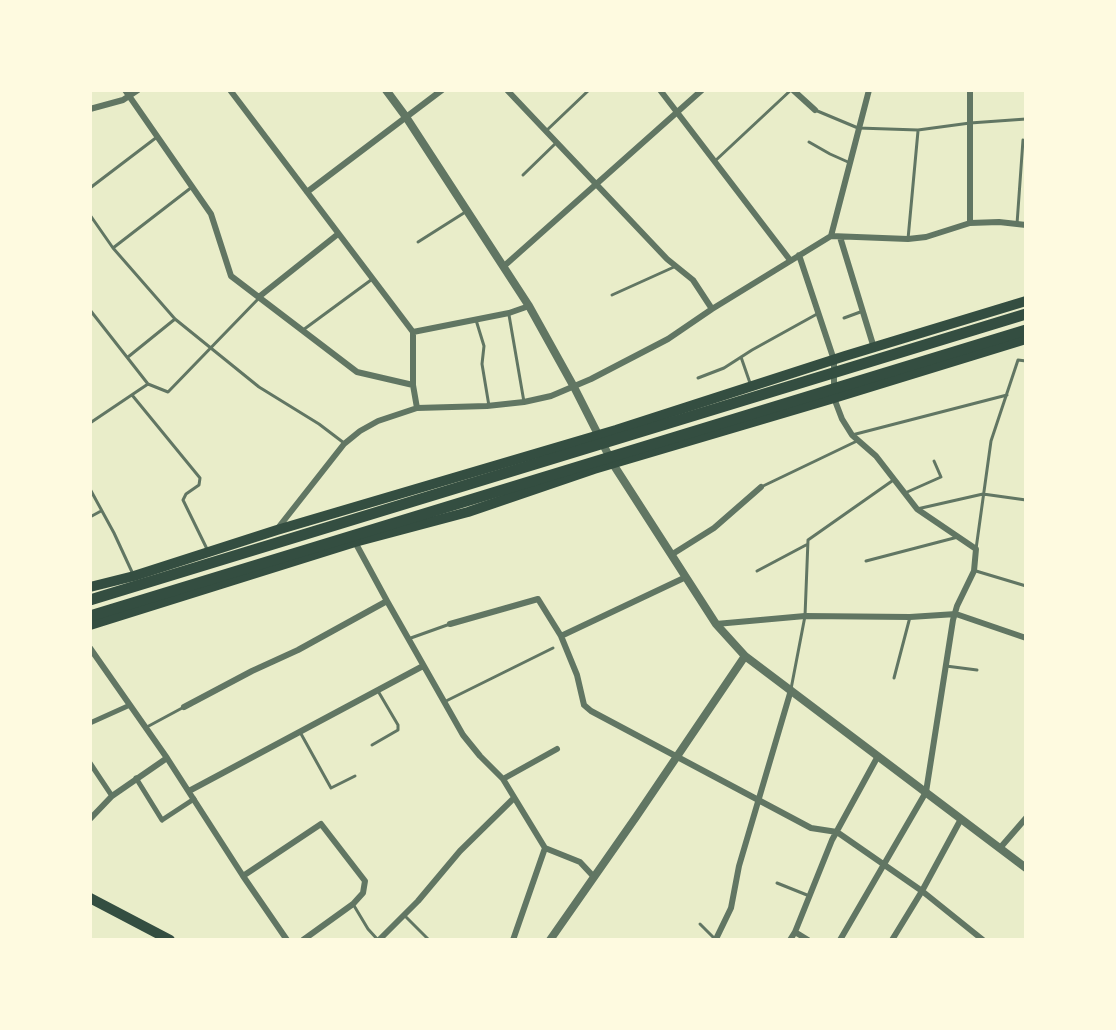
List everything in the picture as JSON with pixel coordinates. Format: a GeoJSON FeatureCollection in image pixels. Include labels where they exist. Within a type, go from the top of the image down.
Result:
{"type":"FeatureCollection","features":[{"type":"Feature","properties":{"kind":"highway"},"geometry":{"type":"LineString","coordinates":[[90,600],[1026,314]]}},
{"type":"Feature","properties":{"kind":"highway"},"geometry":{"type":"LineString","coordinates":[[90,617],[1026,330]]}},
{"type":"Feature","properties":{"kind":"main road"},"geometry":{"type":"LineString","coordinates":[[90,587],[597,435],[1026,301]]}},
{"type":"Feature","properties":{"kind":"main road"},"geometry":{"type":"LineString","coordinates":[[90,625],[1026,339]]}},
{"type":"Feature","properties":{"kind":"main road"},"geometry":{"type":"LineString","coordinates":[[90,617],[130,613]]}},
{"type":"Feature","properties":{"kind":"main road"},"geometry":{"type":"LineString","coordinates":[[90,898],[170,940]]}},
{"type":"Feature","properties":{"kind":"street"},"geometry":{"type":"LineString","coordinates":[[90,109],[138,90]]}},
{"type":"Feature","properties":{"kind":"street"},"geometry":{"type":"LineString","coordinates":[[230,90],[413,332],[413,385],[417,408]]}},
{"type":"Feature","properties":{"kind":"street"},"geometry":{"type":"LineString","coordinates":[[386,90],[529,306],[613,464],[716,624],[745,656],[1026,868]]}},
{"type":"Feature","properties":{"kind":"street"},"geometry":{"type":"LineString","coordinates":[[307,192],[442,90]]}},
{"type":"Feature","properties":{"kind":"street"},"geometry":{"type":"LineString","coordinates":[[660,90],[790,260]]}},
{"type":"Feature","properties":{"kind":"street"},"geometry":{"type":"LineString","coordinates":[[503,267],[702,90]]}},
{"type":"Feature","properties":{"kind":"street"},"geometry":{"type":"LineString","coordinates":[[792,90],[815,110]]}},
{"type":"Feature","properties":{"kind":"street"},"geometry":{"type":"LineString","coordinates":[[831,236],[869,90]]}},
{"type":"Feature","properties":{"kind":"street"},"geometry":{"type":"LineString","coordinates":[[970,90],[970,223]]}},
{"type":"Feature","properties":{"kind":"street"},"geometry":{"type":"LineString","coordinates":[[508,91],[667,259],[693,280],[712,309]]}},
{"type":"Feature","properties":{"kind":"street"},"geometry":{"type":"LineString","coordinates":[[126,95],[211,214],[231,276],[357,372],[413,385]]}},
{"type":"Feature","properties":{"kind":"street"},"geometry":{"type":"LineString","coordinates":[[277,530],[344,444],[378,421],[417,408],[524,402],[574,387],[668,339],[831,236],[908,239],[926,237],[970,223],[1026,225]]}},
{"type":"Feature","properties":{"kind":"street"},"geometry":{"type":"LineString","coordinates":[[260,296],[338,234]]}},
{"type":"Feature","properties":{"kind":"street"},"geometry":{"type":"LineString","coordinates":[[840,237],[874,348]]}},
{"type":"Feature","properties":{"kind":"street"},"geometry":{"type":"LineString","coordinates":[[799,255],[834,360],[834,398],[842,419],[854,438],[876,456],[917,509],[976,549],[974,571],[957,606],[926,792],[840,940]]}},
{"type":"Feature","properties":{"kind":"street"},"geometry":{"type":"LineString","coordinates":[[413,332],[509,313],[529,306]]}},
{"type":"Feature","properties":{"kind":"street"},"geometry":{"type":"LineString","coordinates":[[671,555],[714,528],[761,487]]}},
{"type":"Feature","properties":{"kind":"street"},"geometry":{"type":"LineString","coordinates":[[355,542],[463,735],[503,779],[545,848],[580,862],[594,877]]}},
{"type":"Feature","properties":{"kind":"street"},"geometry":{"type":"LineString","coordinates":[[561,636],[686,577]]}},
{"type":"Feature","properties":{"kind":"street"},"geometry":{"type":"LineString","coordinates":[[450,624],[538,599],[561,636],[577,675],[584,705],[591,711],[811,828],[837,832],[922,891],[980,939]]}},
{"type":"Feature","properties":{"kind":"street"},"geometry":{"type":"LineString","coordinates":[[184,707],[387,601]]}},
{"type":"Feature","properties":{"kind":"street"},"geometry":{"type":"LineString","coordinates":[[716,624],[805,616],[956,614],[1026,638]]}},
{"type":"Feature","properties":{"kind":"street"},"geometry":{"type":"LineString","coordinates":[[90,648],[287,940]]}},
{"type":"Feature","properties":{"kind":"street"},"geometry":{"type":"LineString","coordinates":[[550,940],[745,656]]}},
{"type":"Feature","properties":{"kind":"street"},"geometry":{"type":"LineString","coordinates":[[189,791],[423,666]]}},
{"type":"Feature","properties":{"kind":"street"},"geometry":{"type":"LineString","coordinates":[[716,940],[731,908],[739,866],[791,690]]}},
{"type":"Feature","properties":{"kind":"street"},"geometry":{"type":"LineString","coordinates":[[90,723],[130,705]]}},
{"type":"Feature","properties":{"kind":"street"},"geometry":{"type":"LineString","coordinates":[[503,779],[557,749]]}},
{"type":"Feature","properties":{"kind":"street"},"geometry":{"type":"LineString","coordinates":[[790,940],[837,832],[878,756]]}},
{"type":"Feature","properties":{"kind":"street"},"geometry":{"type":"LineString","coordinates":[[90,819],[112,796],[167,758]]}},
{"type":"Feature","properties":{"kind":"street"},"geometry":{"type":"LineString","coordinates":[[90,763],[112,796]]}},
{"type":"Feature","properties":{"kind":"street"},"geometry":{"type":"LineString","coordinates":[[136,778],[162,820],[194,799]]}},
{"type":"Feature","properties":{"kind":"street"},"geometry":{"type":"LineString","coordinates":[[379,940],[460,851],[514,798]]}},
{"type":"Feature","properties":{"kind":"street"},"geometry":{"type":"LineString","coordinates":[[1000,848],[1026,818]]}},
{"type":"Feature","properties":{"kind":"street"},"geometry":{"type":"LineString","coordinates":[[892,940],[961,819]]}},
{"type":"Feature","properties":{"kind":"street"},"geometry":{"type":"LineString","coordinates":[[243,876],[321,824],[365,881],[363,893],[353,904],[303,940]]}},
{"type":"Feature","properties":{"kind":"street"},"geometry":{"type":"LineString","coordinates":[[513,940],[545,848]]}},
{"type":"Feature","properties":{"kind":"street"},"geometry":{"type":"LineString","coordinates":[[795,932],[808,940]]}},
{"type":"Feature","properties":{"kind":"lane"},"geometry":{"type":"LineString","coordinates":[[546,131],[589,90]]}},
{"type":"Feature","properties":{"kind":"lane"},"geometry":{"type":"LineString","coordinates":[[715,161],[792,90]]}},
{"type":"Feature","properties":{"kind":"lane"},"geometry":{"type":"LineString","coordinates":[[815,110],[858,128],[918,130],[1026,119]]}},
{"type":"Feature","properties":{"kind":"lane"},"geometry":{"type":"LineString","coordinates":[[908,239],[918,130]]}},
{"type":"Feature","properties":{"kind":"lane"},"geometry":{"type":"LineString","coordinates":[[90,188],[157,136]]}},
{"type":"Feature","properties":{"kind":"lane"},"geometry":{"type":"LineString","coordinates":[[1017,224],[1023,140]]}},
{"type":"Feature","properties":{"kind":"lane"},"geometry":{"type":"LineString","coordinates":[[523,175],[557,142]]}},
{"type":"Feature","properties":{"kind":"lane"},"geometry":{"type":"LineString","coordinates":[[809,142],[849,162]]}},
{"type":"Feature","properties":{"kind":"lane"},"geometry":{"type":"LineString","coordinates":[[113,248],[192,187]]}},
{"type":"Feature","properties":{"kind":"lane"},"geometry":{"type":"LineString","coordinates":[[418,242],[467,211]]}},
{"type":"Feature","properties":{"kind":"lane"},"geometry":{"type":"LineString","coordinates":[[90,215],[113,248],[175,319],[259,387],[319,424],[344,444]]}},
{"type":"Feature","properties":{"kind":"lane"},"geometry":{"type":"LineString","coordinates":[[612,295],[677,266]]}},
{"type":"Feature","properties":{"kind":"lane"},"geometry":{"type":"LineString","coordinates":[[303,330],[372,279]]}},
{"type":"Feature","properties":{"kind":"lane"},"geometry":{"type":"LineString","coordinates":[[90,310],[148,384],[168,392],[260,296]]}},
{"type":"Feature","properties":{"kind":"lane"},"geometry":{"type":"LineString","coordinates":[[844,318],[863,311]]}},
{"type":"Feature","properties":{"kind":"lane"},"geometry":{"type":"LineString","coordinates":[[509,313],[524,402]]}},
{"type":"Feature","properties":{"kind":"lane"},"geometry":{"type":"LineString","coordinates":[[698,378],[724,368],[819,313]]}},
{"type":"Feature","properties":{"kind":"lane"},"geometry":{"type":"LineString","coordinates":[[127,357],[175,319]]}},
{"type":"Feature","properties":{"kind":"lane"},"geometry":{"type":"LineString","coordinates":[[476,320],[484,346],[482,364],[489,406]]}},
{"type":"Feature","properties":{"kind":"lane"},"geometry":{"type":"LineString","coordinates":[[741,357],[751,386]]}},
{"type":"Feature","properties":{"kind":"lane"},"geometry":{"type":"LineString","coordinates":[[976,549],[991,441],[1018,360],[1026,361]]}},
{"type":"Feature","properties":{"kind":"lane"},"geometry":{"type":"LineString","coordinates":[[90,423],[148,384]]}},
{"type":"Feature","properties":{"kind":"lane"},"geometry":{"type":"LineString","coordinates":[[132,395],[200,478],[199,485],[183,500],[209,552]]}},
{"type":"Feature","properties":{"kind":"lane"},"geometry":{"type":"LineString","coordinates":[[761,487],[854,438],[1007,395]]}},
{"type":"Feature","properties":{"kind":"lane"},"geometry":{"type":"LineString","coordinates":[[905,493],[941,477],[934,461]]}},
{"type":"Feature","properties":{"kind":"lane"},"geometry":{"type":"LineString","coordinates":[[791,690],[805,616],[808,540],[895,479]]}},
{"type":"Feature","properties":{"kind":"lane"},"geometry":{"type":"LineString","coordinates":[[90,489],[134,576]]}},
{"type":"Feature","properties":{"kind":"lane"},"geometry":{"type":"LineString","coordinates":[[917,509],[983,494],[1026,500]]}},
{"type":"Feature","properties":{"kind":"lane"},"geometry":{"type":"LineString","coordinates":[[90,517],[101,511]]}},
{"type":"Feature","properties":{"kind":"lane"},"geometry":{"type":"LineString","coordinates":[[866,561],[958,537]]}},
{"type":"Feature","properties":{"kind":"lane"},"geometry":{"type":"LineString","coordinates":[[757,571],[808,544]]}},
{"type":"Feature","properties":{"kind":"lane"},"geometry":{"type":"LineString","coordinates":[[974,571],[1026,586]]}},
{"type":"Feature","properties":{"kind":"lane"},"geometry":{"type":"LineString","coordinates":[[894,678],[910,617]]}},
{"type":"Feature","properties":{"kind":"lane"},"geometry":{"type":"LineString","coordinates":[[408,639],[450,624]]}},
{"type":"Feature","properties":{"kind":"lane"},"geometry":{"type":"LineString","coordinates":[[444,702],[553,648]]}},
{"type":"Feature","properties":{"kind":"lane"},"geometry":{"type":"LineString","coordinates":[[946,666],[977,670]]}},
{"type":"Feature","properties":{"kind":"lane"},"geometry":{"type":"LineString","coordinates":[[372,745],[398,730],[378,691]]}},
{"type":"Feature","properties":{"kind":"lane"},"geometry":{"type":"LineString","coordinates":[[145,728],[184,707]]}},
{"type":"Feature","properties":{"kind":"lane"},"geometry":{"type":"LineString","coordinates":[[300,732],[331,788],[355,776]]}},
{"type":"Feature","properties":{"kind":"lane"},"geometry":{"type":"LineString","coordinates":[[777,883],[810,896]]}},
{"type":"Feature","properties":{"kind":"lane"},"geometry":{"type":"LineString","coordinates":[[353,904],[368,929],[379,940]]}},
{"type":"Feature","properties":{"kind":"lane"},"geometry":{"type":"LineString","coordinates":[[404,915],[429,940]]}},
{"type":"Feature","properties":{"kind":"lane"},"geometry":{"type":"LineString","coordinates":[[700,924],[716,940]]}}]}
